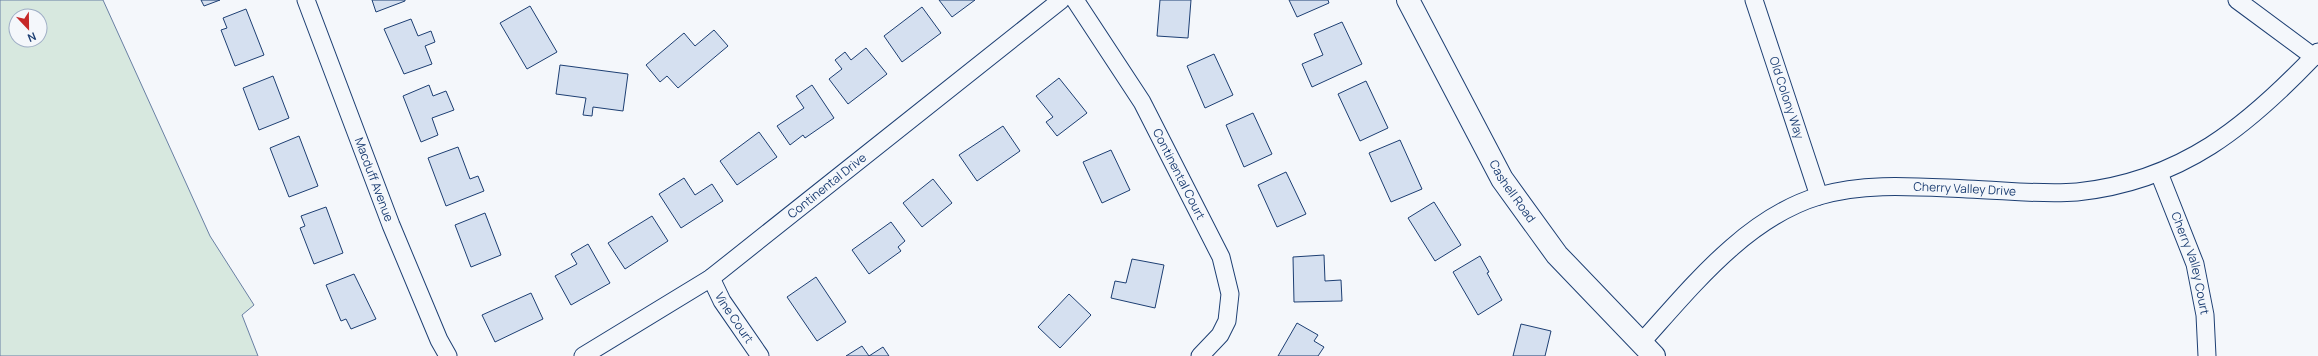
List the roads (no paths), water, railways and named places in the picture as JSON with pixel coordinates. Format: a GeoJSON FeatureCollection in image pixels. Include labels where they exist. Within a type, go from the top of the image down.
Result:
{"type":"FeatureCollection","features":[{"type":"Feature","properties":{"kind":"street","name":"Macduff Avenue"},"geometry":{"type":"LineString","coordinates":[[306,0],[391,225],[448,356]]}},
{"type":"Feature","properties":{"kind":"street","name":"Continental Drive"},"geometry":{"type":"LineString","coordinates":[[583,356],[711,278],[1061,0]]}},
{"type":"Feature","properties":{"kind":"street","name":"Continental Court"},"geometry":{"type":"LineString","coordinates":[[1075,0],[1142,102],[1221,257],[1230,294],[1226,321],[1220,335],[1200,356]]}},
{"type":"Feature","properties":{"kind":"street","name":"Cashell Road"},"geometry":{"type":"LineString","coordinates":[[1408,0],[1502,179],[1557,256],[1641,352]]}},
{"type":"Feature","properties":{"kind":"street","name":"Old Colony Way"},"geometry":{"type":"LineString","coordinates":[[1754,0],[1819,196]]}},
{"type":"Feature","properties":{"kind":"street"},"geometry":{"type":"LineString","coordinates":[[2237,0],[2316,54]]}},
{"type":"Feature","properties":{"kind":"street","name":"Cherry Valley Drive"},"geometry":{"type":"LineString","coordinates":[[1641,352],[1714,263],[1743,238],[1783,211],[1819,196],[1858,188],[1901,186],[2076,192],[2120,184],[2159,173],[2199,154],[2233,131],[2266,103],[2316,54]]}},
{"type":"Feature","properties":{"kind":"street","name":"Cherry Valley Court"},"geometry":{"type":"LineString","coordinates":[[2159,173],[2195,264],[2206,315],[2207,356]]}},
{"type":"Feature","properties":{"kind":"street","name":"Vine Court"},"geometry":{"type":"LineString","coordinates":[[711,278],[722,301],[760,356]]}}]}
